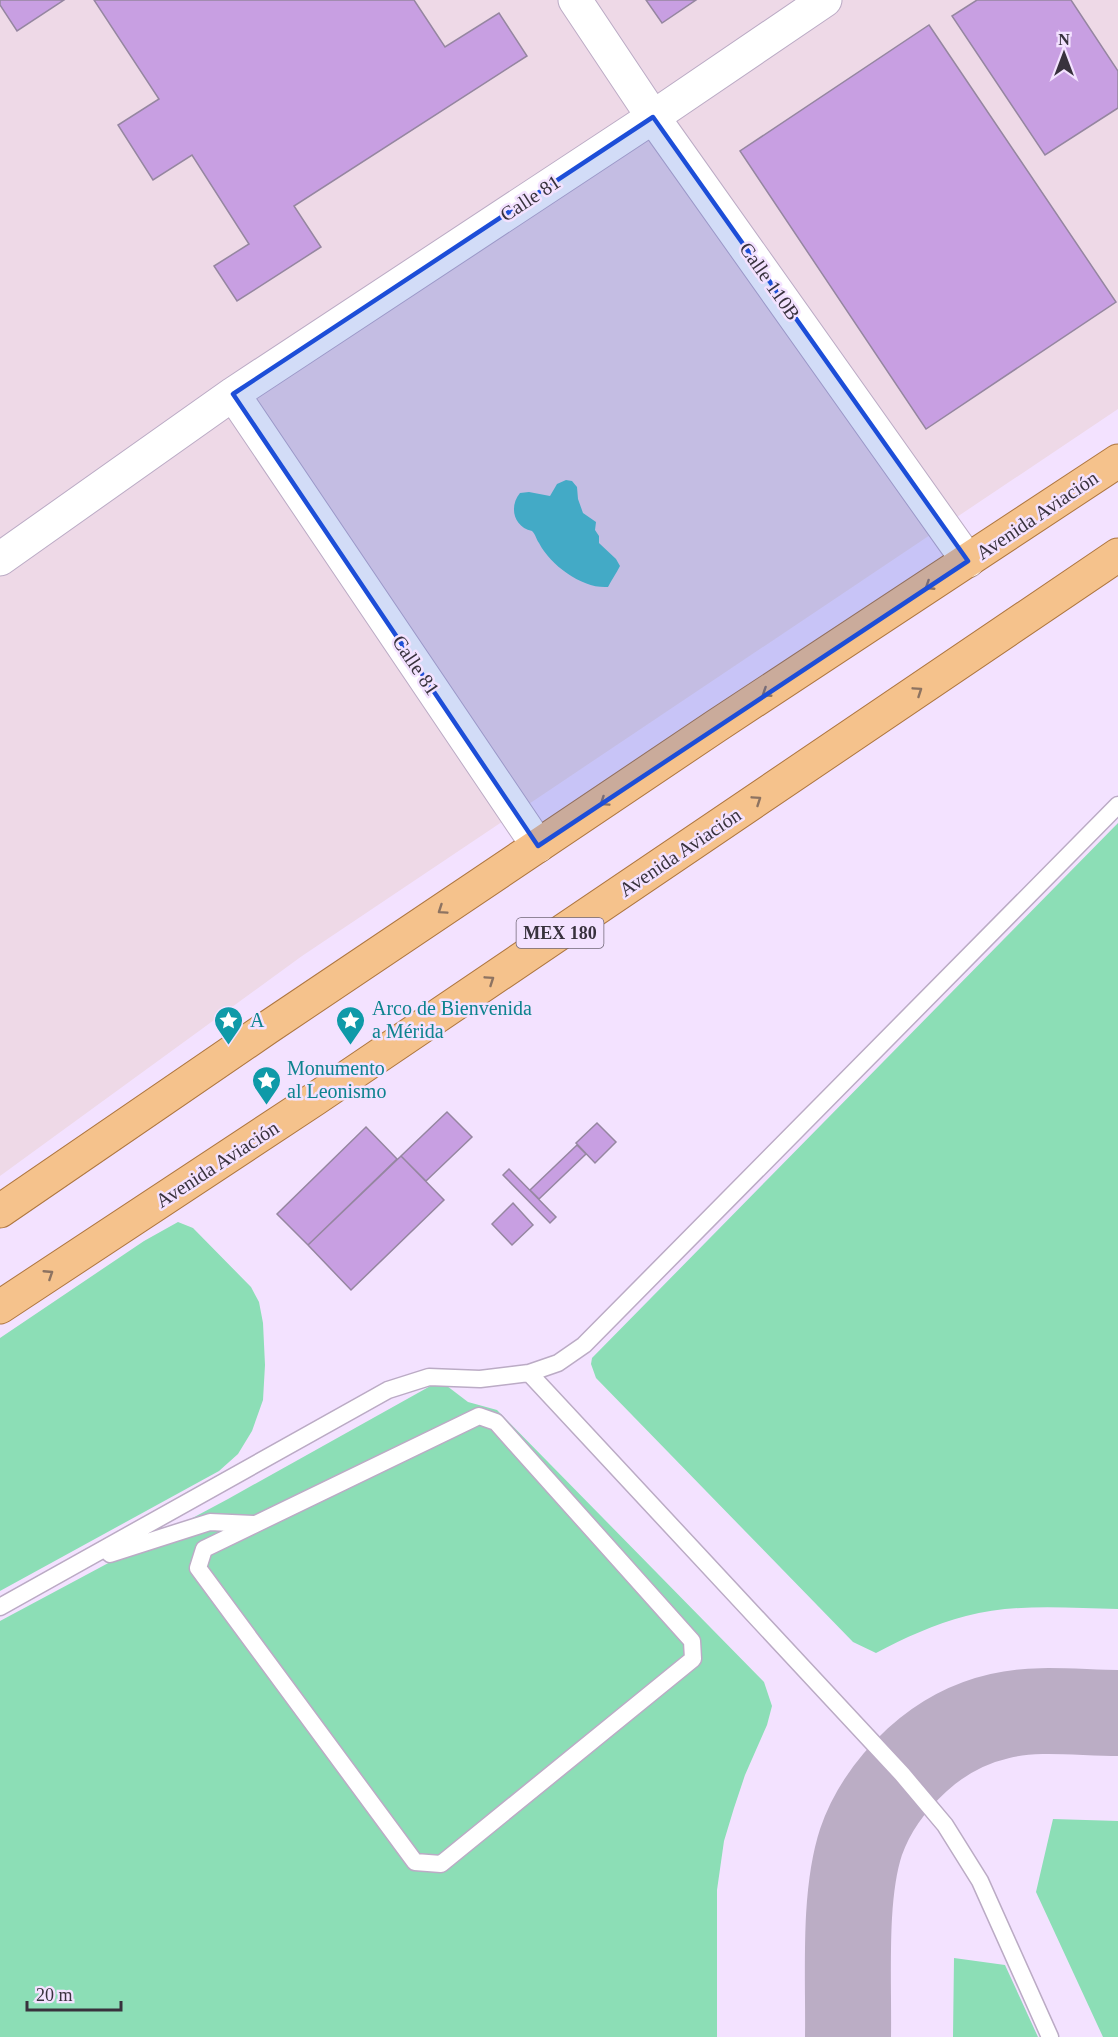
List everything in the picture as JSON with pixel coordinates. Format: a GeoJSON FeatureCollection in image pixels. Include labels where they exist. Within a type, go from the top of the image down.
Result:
{"type":"FeatureCollection","features":[{"type":"Feature","properties":{"kind":"main road","name":"Avenida Aviación"},"geometry":{"type":"LineString","coordinates":[[0,1211],[716,726],[1118,461]]}},
{"type":"Feature","properties":{"kind":"main road","name":"Avenida Aviación"},"geometry":{"type":"LineString","coordinates":[[0,1307],[324,1092],[1118,555]]}},
{"type":"Feature","properties":{"kind":"street","name":"Calle 110B"},"geometry":{"type":"LineString","coordinates":[[575,0],[653,117],[968,561]]}},
{"type":"Feature","properties":{"kind":"street","name":"Calle 81"},"geometry":{"type":"LineString","coordinates":[[0,559],[233,394],[653,117],[825,0]]}},
{"type":"Feature","properties":{"kind":"street","name":"Calle 81"},"geometry":{"type":"LineString","coordinates":[[233,394],[538,846]]}},
{"type":"Feature","properties":{"kind":"lane"},"geometry":{"type":"LineString","coordinates":[[0,1607],[388,1390],[429,1377],[480,1379],[529,1373],[558,1363],[584,1345],[1118,806]]}},
{"type":"Feature","properties":{"kind":"lane"},"geometry":{"type":"LineString","coordinates":[[529,1373],[902,1774],[945,1825],[980,1881],[1050,2037]]}},
{"type":"Feature","properties":{"kind":"lane"},"geometry":{"type":"LineString","coordinates":[[78,1564],[210,1522],[254,1524],[479,1416],[496,1422],[692,1641],[693,1659],[441,1864],[415,1862],[198,1568],[204,1549],[254,1524]]}},
{"type":"Feature","properties":{"kind":"highlighted area"},"geometry":{"type":"Polygon","coordinates":[[[653,117],[968,561],[538,846],[233,394],[653,117]]]}},
{"type":"Feature","properties":{"kind":"shaded area"},"geometry":{"type":"Polygon","coordinates":[[[0,0],[1118,0],[1118,409],[302,956],[0,1176],[0,0]]]}},
{"type":"Feature","properties":{"kind":"shaded area"},"geometry":{"type":"Polygon","coordinates":[[[566,480],[572,481],[577,487],[583,513],[596,522],[595,530],[599,536],[599,543],[620,566],[608,587],[588,584],[560,568],[544,552],[533,532],[517,521],[514,510],[520,493],[529,492],[550,496],[557,484],[566,480]]]}},
{"type":"Feature","properties":{"kind":"shaded area"},"geometry":{"type":"Polygon","coordinates":[[[1118,823],[1118,1609],[1042,1607],[985,1612],[931,1627],[876,1653],[853,1642],[596,1378],[591,1364],[592,1358],[1118,823]]]}},
{"type":"Feature","properties":{"kind":"shaded area"},"geometry":{"type":"Polygon","coordinates":[[[178,1222],[193,1228],[251,1287],[259,1302],[263,1323],[265,1365],[263,1400],[252,1431],[238,1454],[219,1471],[0,1591],[0,1338],[144,1241],[178,1222]]]}},
{"type":"Feature","properties":{"kind":"shaded area"},"geometry":{"type":"Polygon","coordinates":[[[434,1384],[447,1386],[468,1402],[497,1410],[764,1682],[772,1706],[767,1725],[745,1775],[724,1841],[717,1890],[717,2037],[0,2037],[0,1621],[228,1499],[434,1384]]]}},
{"type":"Feature","properties":{"kind":"shaded area"},"geometry":{"type":"Polygon","coordinates":[[[1053,1819],[1118,1821],[1118,2037],[1103,2037],[1036,1892],[1053,1819]]]}},
{"type":"Feature","properties":{"kind":"shaded area"},"geometry":{"type":"Polygon","coordinates":[[[954,1958],[1005,1965],[1038,2037],[953,2037],[954,1958]]]}},
{"type":"Feature","properties":{"kind":"building"},"geometry":{"type":"Polygon","coordinates":[[[0,0],[64,0],[17,31],[0,5],[0,0]]]}},
{"type":"Feature","properties":{"kind":"building"},"geometry":{"type":"Polygon","coordinates":[[[94,0],[414,0],[445,47],[499,13],[527,56],[294,206],[321,247],[237,301],[214,266],[249,244],[192,155],[153,180],[118,125],[159,99],[94,0]]]}},
{"type":"Feature","properties":{"kind":"building"},"geometry":{"type":"Polygon","coordinates":[[[646,0],[696,0],[662,23],[646,0]]]}},
{"type":"Feature","properties":{"kind":"building"},"geometry":{"type":"Polygon","coordinates":[[[977,0],[1071,0],[1118,71],[1118,108],[1045,155],[952,16],[977,0]]]}},
{"type":"Feature","properties":{"kind":"building"},"geometry":{"type":"Polygon","coordinates":[[[929,25],[1116,302],[926,429],[740,151],[929,25]]]}},
{"type":"Feature","properties":{"kind":"building"},"geometry":{"type":"Polygon","coordinates":[[[447,1112],[472,1137],[426,1181],[401,1156],[447,1112]]]}},
{"type":"Feature","properties":{"kind":"building"},"geometry":{"type":"Polygon","coordinates":[[[597,1123],[616,1142],[595,1163],[576,1143],[597,1123]]]}},
{"type":"Feature","properties":{"kind":"building"},"geometry":{"type":"Polygon","coordinates":[[[366,1127],[397,1159],[308,1245],[277,1214],[366,1127]]]}},
{"type":"Feature","properties":{"kind":"building"},"geometry":{"type":"Polygon","coordinates":[[[577,1145],[586,1154],[539,1199],[530,1190],[577,1145]]]}},
{"type":"Feature","properties":{"kind":"building"},"geometry":{"type":"Polygon","coordinates":[[[401,1156],[444,1200],[351,1290],[308,1245],[401,1156]]]}},
{"type":"Feature","properties":{"kind":"building"},"geometry":{"type":"Polygon","coordinates":[[[509,1169],[556,1217],[550,1223],[503,1175],[509,1169]]]}},
{"type":"Feature","properties":{"kind":"building"},"geometry":{"type":"Polygon","coordinates":[[[513,1203],[533,1225],[512,1245],[492,1224],[513,1203]]]}},
{"type":"Feature","properties":{"kind":"taxiway"},"geometry":{"type":"LineString","coordinates":[[848,2037],[849,1913],[855,1864],[861,1842],[877,1808],[899,1778],[935,1745],[966,1727],[988,1719],[1029,1712],[1118,1713]]}},
{"type":"Feature","properties":{"kind":"place","name":"A"},"geometry":{"type":"Point","coordinates":[229,1046]}},
{"type":"Feature","properties":{"kind":"place","name":"Arco de Bienvenida a Mérida"},"geometry":{"type":"Point","coordinates":[351,1046]}},
{"type":"Feature","properties":{"kind":"place","name":"Monumento al Leonismo"},"geometry":{"type":"Point","coordinates":[266,1106]}}]}
